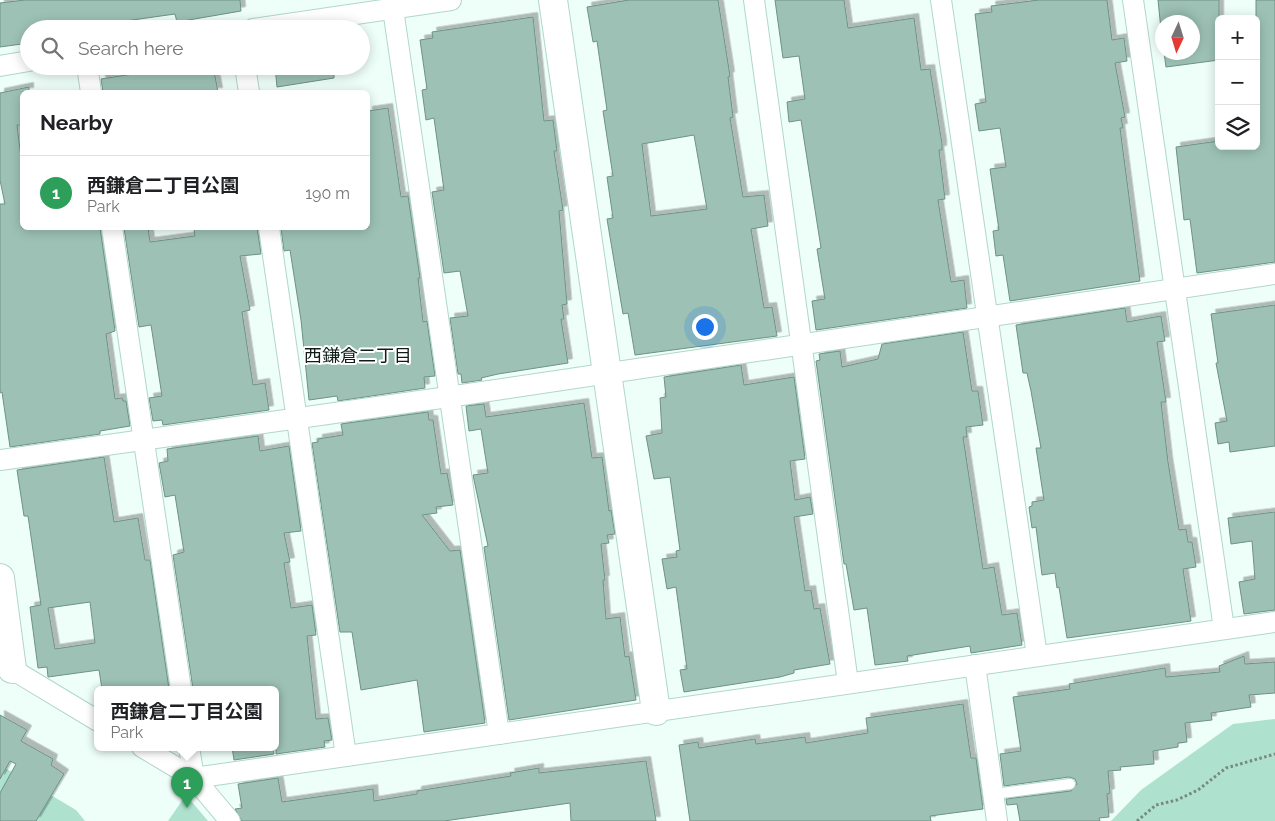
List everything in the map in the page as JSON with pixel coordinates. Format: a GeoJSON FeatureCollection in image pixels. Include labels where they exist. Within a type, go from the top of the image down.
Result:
{"type":"FeatureCollection","features":[{"type":"Feature","properties":{"kind":"street"},"geometry":{"type":"LineString","coordinates":[[314,20],[451,0]]}},
{"type":"Feature","properties":{"kind":"street"},"geometry":{"type":"LineString","coordinates":[[553,0],[609,372],[656,711]]}},
{"type":"Feature","properties":{"kind":"street"},"geometry":{"type":"LineString","coordinates":[[754,0],[848,683]]}},
{"type":"Feature","properties":{"kind":"street"},"geometry":{"type":"LineString","coordinates":[[941,0],[1037,656]]}},
{"type":"Feature","properties":{"kind":"street"},"geometry":{"type":"LineString","coordinates":[[1133,0],[1224,629]]}},
{"type":"Feature","properties":{"kind":"street"},"geometry":{"type":"LineString","coordinates":[[393,8],[448,397],[499,734]]}},
{"type":"Feature","properties":{"kind":"street"},"geometry":{"type":"LineString","coordinates":[[0,66],[20,63]]}},
{"type":"Feature","properties":{"kind":"street"},"geometry":{"type":"LineString","coordinates":[[88,75],[91,90]]}},
{"type":"Feature","properties":{"kind":"street"},"geometry":{"type":"LineString","coordinates":[[246,75],[249,90]]}},
{"type":"Feature","properties":{"kind":"street"},"geometry":{"type":"LineString","coordinates":[[112,230],[181,686]]}},
{"type":"Feature","properties":{"kind":"street"},"geometry":{"type":"LineString","coordinates":[[269,230],[346,756]]}},
{"type":"Feature","properties":{"kind":"street"},"geometry":{"type":"LineString","coordinates":[[0,460],[143,438],[448,397],[1275,274]]}},
{"type":"Feature","properties":{"kind":"street"},"geometry":{"type":"LineString","coordinates":[[0,578],[6,665],[94,718]]}},
{"type":"Feature","properties":{"kind":"street"},"geometry":{"type":"LineString","coordinates":[[194,778],[1275,622]]}},
{"type":"Feature","properties":{"kind":"street"},"geometry":{"type":"LineString","coordinates":[[975,665],[997,821]]}},
{"type":"Feature","properties":{"kind":"street"},"geometry":{"type":"LineString","coordinates":[[149,751],[194,778],[230,821]]}},
{"type":"Feature","properties":{"kind":"street"},"geometry":{"type":"LineString","coordinates":[[191,751],[194,778]]}},
{"type":"Feature","properties":{"kind":"lane"},"geometry":{"type":"LineString","coordinates":[[994,794],[1070,784]]}},
{"type":"Feature","properties":{"kind":"path"},"geometry":{"type":"LineString","coordinates":[[1137,821],[1156,804],[1177,800],[1198,790],[1226,768],[1275,754]]}},
{"type":"Feature","properties":{"kind":"green space"},"geometry":{"type":"Polygon","coordinates":[[[1275,719],[1275,821],[1111,821],[1141,790],[1233,724],[1275,719]]]}},
{"type":"Feature","properties":{"kind":"green space"},"geometry":{"type":"Polygon","coordinates":[[[0,765],[76,810],[85,821],[0,821],[0,765]]]}},
{"type":"Feature","properties":{"kind":"green space"},"geometry":{"type":"Polygon","coordinates":[[[186,795],[208,821],[168,821],[186,795]]]}},
{"type":"Feature","properties":{"kind":"building"},"geometry":{"type":"Polygon","coordinates":[[[25,0],[240,0],[241,11],[189,20],[176,20],[175,14],[132,20],[20,20],[20,44],[0,47],[0,3],[25,0]]]}},
{"type":"Feature","properties":{"kind":"building"},"geometry":{"type":"Polygon","coordinates":[[[629,0],[718,0],[730,76],[728,77],[733,117],[730,118],[743,197],[764,195],[768,226],[751,229],[764,308],[772,307],[777,336],[635,355],[628,313],[623,314],[607,219],[613,218],[607,177],[613,176],[603,111],[607,110],[597,41],[593,42],[587,7],[629,0]],[[694,135],[642,144],[651,216],[707,209],[694,135]]]}},
{"type":"Feature","properties":{"kind":"building"},"geometry":{"type":"Polygon","coordinates":[[[775,0],[844,0],[848,28],[914,18],[921,70],[930,69],[942,144],[942,150],[939,150],[945,199],[938,200],[951,282],[964,280],[967,308],[816,330],[812,301],[825,299],[817,249],[821,248],[801,120],[789,122],[787,102],[805,99],[799,56],[783,58],[775,0]]]}},
{"type":"Feature","properties":{"kind":"building"},"geometry":{"type":"Polygon","coordinates":[[[1039,0],[1107,0],[1112,40],[1124,38],[1127,61],[1115,63],[1125,117],[1121,118],[1123,128],[1120,128],[1140,281],[1010,301],[1003,255],[996,256],[993,231],[999,230],[990,169],[1006,167],[1000,128],[979,131],[975,104],[986,102],[975,14],[992,12],[991,6],[1039,0]]]}},
{"type":"Feature","properties":{"kind":"building"},"geometry":{"type":"Polygon","coordinates":[[[1158,0],[1219,0],[1219,15],[1215,15],[1215,61],[1166,67],[1165,60],[1200,60],[1200,15],[1160,15],[1158,0]]]}},
{"type":"Feature","properties":{"kind":"building"},"geometry":{"type":"Polygon","coordinates":[[[1256,0],[1275,0],[1275,262],[1197,273],[1190,219],[1184,220],[1176,147],[1215,142],[1215,150],[1260,150],[1260,15],[1256,15],[1256,0]]]}},
{"type":"Feature","properties":{"kind":"building"},"geometry":{"type":"Polygon","coordinates":[[[533,17],[544,121],[553,120],[557,151],[554,151],[563,210],[559,211],[567,304],[562,305],[564,319],[561,319],[568,363],[498,374],[481,378],[482,380],[462,383],[461,374],[458,374],[450,318],[468,316],[460,271],[444,273],[432,192],[444,190],[434,118],[426,120],[422,90],[427,89],[420,40],[433,38],[432,32],[533,17]]]}},
{"type":"Feature","properties":{"kind":"building"},"geometry":{"type":"Polygon","coordinates":[[[127,75],[215,75],[218,90],[103,90],[101,79],[127,75]]]}},
{"type":"Feature","properties":{"kind":"building"},"geometry":{"type":"Polygon","coordinates":[[[276,75],[334,75],[334,78],[277,87],[276,75]]]}},
{"type":"Feature","properties":{"kind":"building"},"geometry":{"type":"Polygon","coordinates":[[[29,87],[29,90],[20,90],[20,125],[17,125],[20,150],[20,230],[100,230],[115,331],[106,334],[115,399],[122,398],[123,401],[126,401],[130,426],[100,431],[100,434],[10,447],[2,392],[0,393],[0,204],[5,204],[0,180],[0,93],[29,87]]]}},
{"type":"Feature","properties":{"kind":"building"},"geometry":{"type":"Polygon","coordinates":[[[388,108],[401,197],[408,196],[420,278],[418,278],[423,322],[427,321],[435,376],[424,377],[425,388],[338,401],[337,396],[309,400],[301,320],[290,250],[284,251],[281,230],[370,230],[370,111],[388,108]]]}},
{"type":"Feature","properties":{"kind":"building"},"geometry":{"type":"Polygon","coordinates":[[[124,230],[148,230],[150,242],[195,236],[194,230],[257,230],[261,254],[240,256],[250,310],[242,312],[253,385],[265,383],[269,410],[163,425],[162,420],[153,421],[149,398],[162,396],[151,325],[139,327],[124,230]]]}},
{"type":"Feature","properties":{"kind":"building"},"geometry":{"type":"Polygon","coordinates":[[[1275,305],[1275,446],[1230,452],[1229,442],[1218,444],[1215,423],[1227,421],[1216,363],[1218,363],[1211,314],[1275,305]]]}},
{"type":"Feature","properties":{"kind":"building"},"geometry":{"type":"Polygon","coordinates":[[[1125,308],[1127,322],[1161,316],[1165,341],[1157,342],[1166,402],[1161,402],[1168,462],[1179,530],[1186,529],[1188,542],[1192,542],[1196,567],[1183,569],[1191,621],[1067,638],[1055,573],[1042,575],[1036,527],[1032,528],[1029,507],[1032,506],[1032,502],[1044,500],[1036,448],[1041,448],[1027,373],[1023,373],[1016,325],[1125,308]]]}},
{"type":"Feature","properties":{"kind":"building"},"geometry":{"type":"Polygon","coordinates":[[[963,332],[972,391],[978,391],[983,425],[966,427],[967,437],[963,437],[983,569],[994,567],[1002,615],[1017,613],[1022,645],[971,653],[970,646],[907,656],[908,661],[875,665],[867,608],[854,610],[846,564],[844,564],[816,361],[820,360],[819,354],[840,351],[842,367],[878,359],[882,344],[963,332]]]}},
{"type":"Feature","properties":{"kind":"building"},"geometry":{"type":"Polygon","coordinates":[[[741,365],[744,385],[794,377],[805,459],[790,461],[795,500],[810,497],[813,514],[794,517],[805,591],[811,590],[814,609],[820,608],[830,664],[794,670],[794,673],[780,677],[684,692],[680,670],[687,669],[676,587],[667,589],[662,559],[677,557],[676,551],[680,550],[670,477],[654,479],[646,436],[662,433],[660,398],[666,397],[664,377],[741,365]]]}},
{"type":"Feature","properties":{"kind":"building"},"geometry":{"type":"Polygon","coordinates":[[[584,403],[592,458],[602,457],[609,511],[611,510],[615,534],[607,535],[609,543],[601,544],[605,580],[603,580],[606,619],[620,617],[625,657],[629,656],[636,700],[509,720],[484,547],[488,546],[473,475],[488,473],[481,429],[469,431],[466,406],[484,404],[486,417],[584,403]]]}},
{"type":"Feature","properties":{"kind":"building"},"geometry":{"type":"Polygon","coordinates":[[[428,412],[429,420],[433,420],[441,474],[447,473],[453,505],[436,507],[437,513],[422,515],[450,551],[460,550],[485,723],[424,732],[417,680],[361,690],[352,632],[340,632],[312,443],[318,442],[318,439],[343,435],[341,424],[428,412]]]}},
{"type":"Feature","properties":{"kind":"building"},"geometry":{"type":"Polygon","coordinates":[[[258,436],[260,451],[289,446],[301,531],[284,533],[290,562],[284,563],[291,608],[312,605],[316,635],[307,636],[316,719],[328,718],[332,740],[324,741],[325,747],[276,754],[276,751],[279,751],[279,686],[193,686],[173,555],[184,552],[175,495],[165,497],[159,463],[168,461],[167,449],[258,436]]]}},
{"type":"Feature","properties":{"kind":"building"},"geometry":{"type":"Polygon","coordinates":[[[104,457],[114,522],[138,518],[145,560],[150,560],[169,686],[102,686],[99,670],[48,677],[47,667],[38,668],[30,607],[41,605],[28,516],[24,516],[17,470],[104,457]],[[90,602],[48,608],[55,649],[95,643],[90,602]]]}},
{"type":"Feature","properties":{"kind":"building"},"geometry":{"type":"Polygon","coordinates":[[[1275,512],[1275,610],[1244,614],[1239,582],[1255,579],[1252,541],[1231,544],[1228,518],[1275,512]]]}},
{"type":"Feature","properties":{"kind":"building"},"geometry":{"type":"Polygon","coordinates":[[[1244,656],[1245,664],[1275,662],[1275,693],[1249,695],[1251,707],[1211,713],[1212,720],[1185,723],[1187,742],[1178,743],[1178,747],[1153,751],[1154,764],[1120,767],[1121,770],[1108,771],[1110,793],[1107,794],[1109,817],[1099,818],[1100,821],[1020,821],[1017,804],[1007,805],[1006,799],[1071,791],[1077,784],[1075,779],[1069,777],[1004,786],[1000,754],[1021,751],[1013,697],[1070,689],[1069,684],[1165,668],[1166,677],[1220,672],[1219,666],[1244,656]]]}},
{"type":"Feature","properties":{"kind":"building"},"geometry":{"type":"Polygon","coordinates":[[[963,704],[971,758],[976,758],[983,809],[930,816],[931,821],[690,821],[679,745],[698,742],[699,748],[755,739],[756,744],[805,737],[806,743],[868,733],[866,718],[963,704]]]}},
{"type":"Feature","properties":{"kind":"building"},"geometry":{"type":"Polygon","coordinates":[[[0,715],[27,730],[21,741],[53,759],[51,765],[64,774],[36,821],[0,821],[0,793],[16,764],[10,761],[0,779],[0,715]]]}},
{"type":"Feature","properties":{"kind":"building"},"geometry":{"type":"Polygon","coordinates":[[[233,751],[274,751],[274,754],[234,760],[233,751]]]}},
{"type":"Feature","properties":{"kind":"building"},"geometry":{"type":"Polygon","coordinates":[[[646,761],[656,821],[571,821],[570,803],[444,821],[242,821],[235,809],[242,808],[238,784],[278,778],[282,802],[373,789],[374,801],[417,794],[417,791],[511,776],[510,773],[539,768],[539,773],[646,761]]]}},
{"type":"Feature","properties":{"kind":"place","name":"西鎌倉二丁目公園"},"geometry":{"type":"Point","coordinates":[187,808]}},
{"type":"Feature","properties":{"kind":"district","name":"西鎌倉二丁目"},"geometry":{"type":"Point","coordinates":[358,356]}}]}
